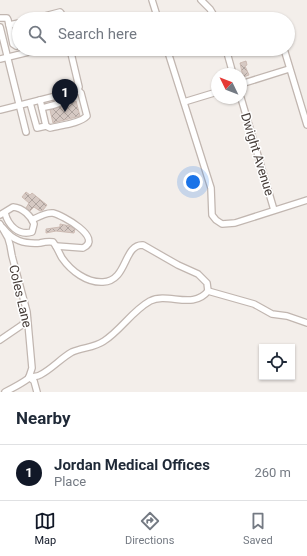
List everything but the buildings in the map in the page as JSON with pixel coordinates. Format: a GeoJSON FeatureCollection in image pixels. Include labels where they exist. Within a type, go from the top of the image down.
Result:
{"type":"FeatureCollection","features":[{"type":"Feature","properties":{"kind":"street"},"geometry":{"type":"LineString","coordinates":[[152,0],[156,12]]}},
{"type":"Feature","properties":{"kind":"street"},"geometry":{"type":"LineString","coordinates":[[202,0],[212,12]]}},
{"type":"Feature","properties":{"kind":"street"},"geometry":{"type":"LineString","coordinates":[[0,18],[7,18],[12,39]]}},
{"type":"Feature","properties":{"kind":"street"},"geometry":{"type":"LineString","coordinates":[[0,27],[26,132]]}},
{"type":"Feature","properties":{"kind":"street"},"geometry":{"type":"LineString","coordinates":[[0,59],[12,56]]}},
{"type":"Feature","properties":{"kind":"street"},"geometry":{"type":"LineString","coordinates":[[72,56],[80,87],[78,90]]}},
{"type":"Feature","properties":{"kind":"street"},"geometry":{"type":"LineString","coordinates":[[169,56],[211,188],[212,214],[218,222],[227,224],[239,222],[307,200]]}},
{"type":"Feature","properties":{"kind":"street"},"geometry":{"type":"LineString","coordinates":[[228,56],[231,68]]}},
{"type":"Feature","properties":{"kind":"street"},"geometry":{"type":"LineString","coordinates":[[286,56],[307,125]]}},
{"type":"Feature","properties":{"kind":"street"},"geometry":{"type":"LineString","coordinates":[[247,82],[289,69]]}},
{"type":"Feature","properties":{"kind":"street"},"geometry":{"type":"LineString","coordinates":[[0,110],[78,90]]}},
{"type":"Feature","properties":{"kind":"street"},"geometry":{"type":"LineString","coordinates":[[30,103],[37,128],[46,126],[50,128],[84,120],[87,116],[81,93],[78,90]]}},
{"type":"Feature","properties":{"kind":"street"},"geometry":{"type":"LineString","coordinates":[[42,108],[61,103],[67,94]]}},
{"type":"Feature","properties":{"kind":"street"},"geometry":{"type":"LineString","coordinates":[[184,102],[211,94]]}},
{"type":"Feature","properties":{"kind":"street"},"geometry":{"type":"LineString","coordinates":[[40,100],[46,126]]}},
{"type":"Feature","properties":{"kind":"street","name":"Dwight Avenue"},"geometry":{"type":"LineString","coordinates":[[243,104],[274,210]]}},
{"type":"Feature","properties":{"kind":"street"},"geometry":{"type":"LineString","coordinates":[[13,207],[25,212],[34,224],[32,232],[26,233],[18,230],[8,222],[2,214],[13,207]]}},
{"type":"Feature","properties":{"kind":"street"},"geometry":{"type":"LineString","coordinates":[[32,220],[48,213],[53,213],[64,218],[88,236],[88,243],[83,248],[56,246]]}},
{"type":"Feature","properties":{"kind":"street"},"geometry":{"type":"LineString","coordinates":[[8,222],[2,226],[11,237],[19,241],[33,243],[51,241],[56,246],[63,259],[75,272],[90,280],[108,282],[117,276],[134,248],[138,245],[143,245],[178,265],[198,274],[207,283],[208,291]]}},
{"type":"Feature","properties":{"kind":"street","name":"Coles Lane"},"geometry":{"type":"LineString","coordinates":[[2,226],[10,245],[24,296],[28,317],[32,368],[30,377],[34,381],[37,392]]}},
{"type":"Feature","properties":{"kind":"street"},"geometry":{"type":"LineString","coordinates":[[208,291],[254,304],[272,314],[287,316],[307,323]]}},
{"type":"Feature","properties":{"kind":"street"},"geometry":{"type":"LineString","coordinates":[[5,392],[25,382],[30,377],[41,375],[74,352],[105,341],[151,301],[162,298],[180,301],[191,300],[201,297],[208,291]]}},
{"type":"Feature","properties":{"kind":"street"},"geometry":{"type":"LineString","coordinates":[[0,340],[22,325],[28,317]]}},
{"type":"Feature","properties":{"kind":"place","name":"Jordan Medical Offices"},"geometry":{"type":"Point","coordinates":[65,112]}}]}
